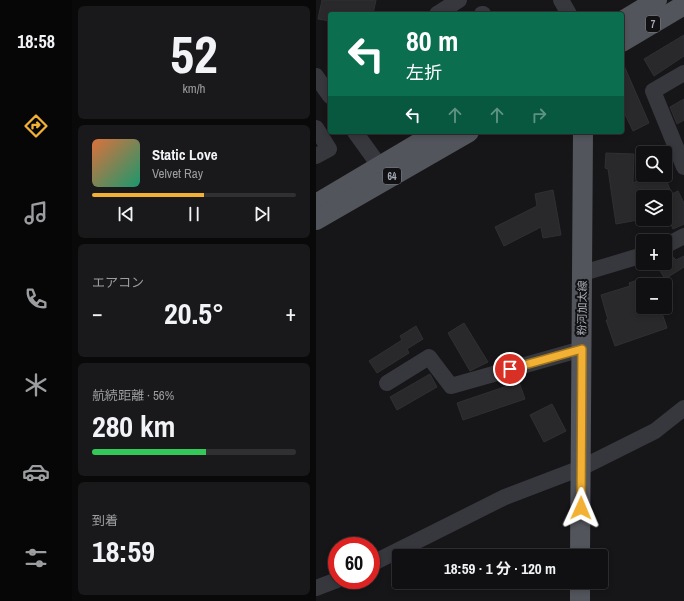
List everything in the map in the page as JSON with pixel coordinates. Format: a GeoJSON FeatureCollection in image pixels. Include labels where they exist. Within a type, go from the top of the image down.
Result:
{"type":"FeatureCollection","features":[{"type":"Feature","properties":{"kind":"main road","name":"7"},"geometry":{"type":"LineString","coordinates":[[624,20],[656,0]]}},
{"type":"Feature","properties":{"kind":"main road","name":"7"},"geometry":{"type":"LineString","coordinates":[[624,41],[684,5]]}},
{"type":"Feature","properties":{"kind":"main road","name":"64"},"geometry":{"type":"LineString","coordinates":[[316,220],[434,134]]}},
{"type":"Feature","properties":{"kind":"main road","name":"64"},"geometry":{"type":"LineString","coordinates":[[316,204],[465,134]]}},
{"type":"Feature","properties":{"kind":"main road","name":"粉河加太線"},"geometry":{"type":"LineString","coordinates":[[580,549],[583,134]]}},
{"type":"Feature","properties":{"kind":"main road"},"geometry":{"type":"LineString","coordinates":[[580,589],[580,601]]}},
{"type":"Feature","properties":{"kind":"street"},"geometry":{"type":"LineString","coordinates":[[561,0],[568,12]]}},
{"type":"Feature","properties":{"kind":"street"},"geometry":{"type":"LineString","coordinates":[[442,12],[458,6]]}},
{"type":"Feature","properties":{"kind":"street"},"geometry":{"type":"LineString","coordinates":[[684,73],[653,92],[684,167]]}},
{"type":"Feature","properties":{"kind":"street"},"geometry":{"type":"LineString","coordinates":[[316,128],[329,149],[316,156]]}},
{"type":"Feature","properties":{"kind":"street"},"geometry":{"type":"LineString","coordinates":[[356,134],[384,172]]}},
{"type":"Feature","properties":{"kind":"street"},"geometry":{"type":"LineString","coordinates":[[672,242],[684,236]]}},
{"type":"Feature","properties":{"kind":"street"},"geometry":{"type":"LineString","coordinates":[[583,273],[636,257]]}},
{"type":"Feature","properties":{"kind":"street"},"geometry":{"type":"LineString","coordinates":[[387,383],[429,357],[451,386],[582,349]]}},
{"type":"Feature","properties":{"kind":"street"},"geometry":{"type":"LineString","coordinates":[[380,560],[505,497],[581,468],[655,431],[684,408]]}},
{"type":"Feature","properties":{"kind":"street"},"geometry":{"type":"LineString","coordinates":[[316,588],[328,583]]}},
{"type":"Feature","properties":{"kind":"building"},"geometry":{"type":"Polygon","coordinates":[[[322,0],[376,0],[373,12],[328,12],[328,21],[318,19],[322,0]]]}},
{"type":"Feature","properties":{"kind":"building"},"geometry":{"type":"Polygon","coordinates":[[[684,35],[684,56],[654,76],[644,59],[684,35]]]}},
{"type":"Feature","properties":{"kind":"building"},"geometry":{"type":"Polygon","coordinates":[[[624,66],[649,123],[633,131],[624,112],[624,66]]]}},
{"type":"Feature","properties":{"kind":"building"},"geometry":{"type":"Polygon","coordinates":[[[684,99],[684,120],[677,124],[670,107],[684,99]]]}},
{"type":"Feature","properties":{"kind":"building"},"geometry":{"type":"Polygon","coordinates":[[[606,153],[634,154],[633,183],[636,182],[667,182],[670,190],[636,190],[636,220],[616,224],[608,169],[605,168],[606,153]]]}},
{"type":"Feature","properties":{"kind":"building"},"geometry":{"type":"Polygon","coordinates":[[[553,190],[561,235],[543,238],[541,227],[504,246],[495,227],[537,206],[535,194],[553,190]]]}},
{"type":"Feature","properties":{"kind":"building"},"geometry":{"type":"Polygon","coordinates":[[[678,191],[684,203],[684,224],[673,229],[672,194],[678,191]]]}},
{"type":"Feature","properties":{"kind":"building"},"geometry":{"type":"Polygon","coordinates":[[[684,256],[684,267],[664,278],[659,270],[672,270],[672,258],[676,260],[684,256]]]}},
{"type":"Feature","properties":{"kind":"building"},"geometry":{"type":"Polygon","coordinates":[[[636,280],[636,314],[662,314],[667,328],[615,346],[606,320],[608,320],[601,295],[630,286],[629,283],[636,280]]]}},
{"type":"Feature","properties":{"kind":"building"},"geometry":{"type":"Polygon","coordinates":[[[464,323],[488,362],[470,371],[448,333],[464,323]]]}},
{"type":"Feature","properties":{"kind":"building"},"geometry":{"type":"Polygon","coordinates":[[[416,326],[423,339],[407,349],[409,353],[377,373],[369,361],[402,340],[400,336],[416,326]]]}},
{"type":"Feature","properties":{"kind":"building"},"geometry":{"type":"Polygon","coordinates":[[[430,374],[437,387],[397,410],[390,397],[430,374]]]}},
{"type":"Feature","properties":{"kind":"building"},"geometry":{"type":"Polygon","coordinates":[[[519,382],[525,399],[463,420],[457,403],[519,382]]]}},
{"type":"Feature","properties":{"kind":"building"},"geometry":{"type":"Polygon","coordinates":[[[552,404],[566,431],[544,442],[530,415],[552,404]]]}},
{"type":"Feature","properties":{"kind":"route"},"geometry":{"type":"LineString","coordinates":[[510,369],[582,349],[581,508]]}}]}
